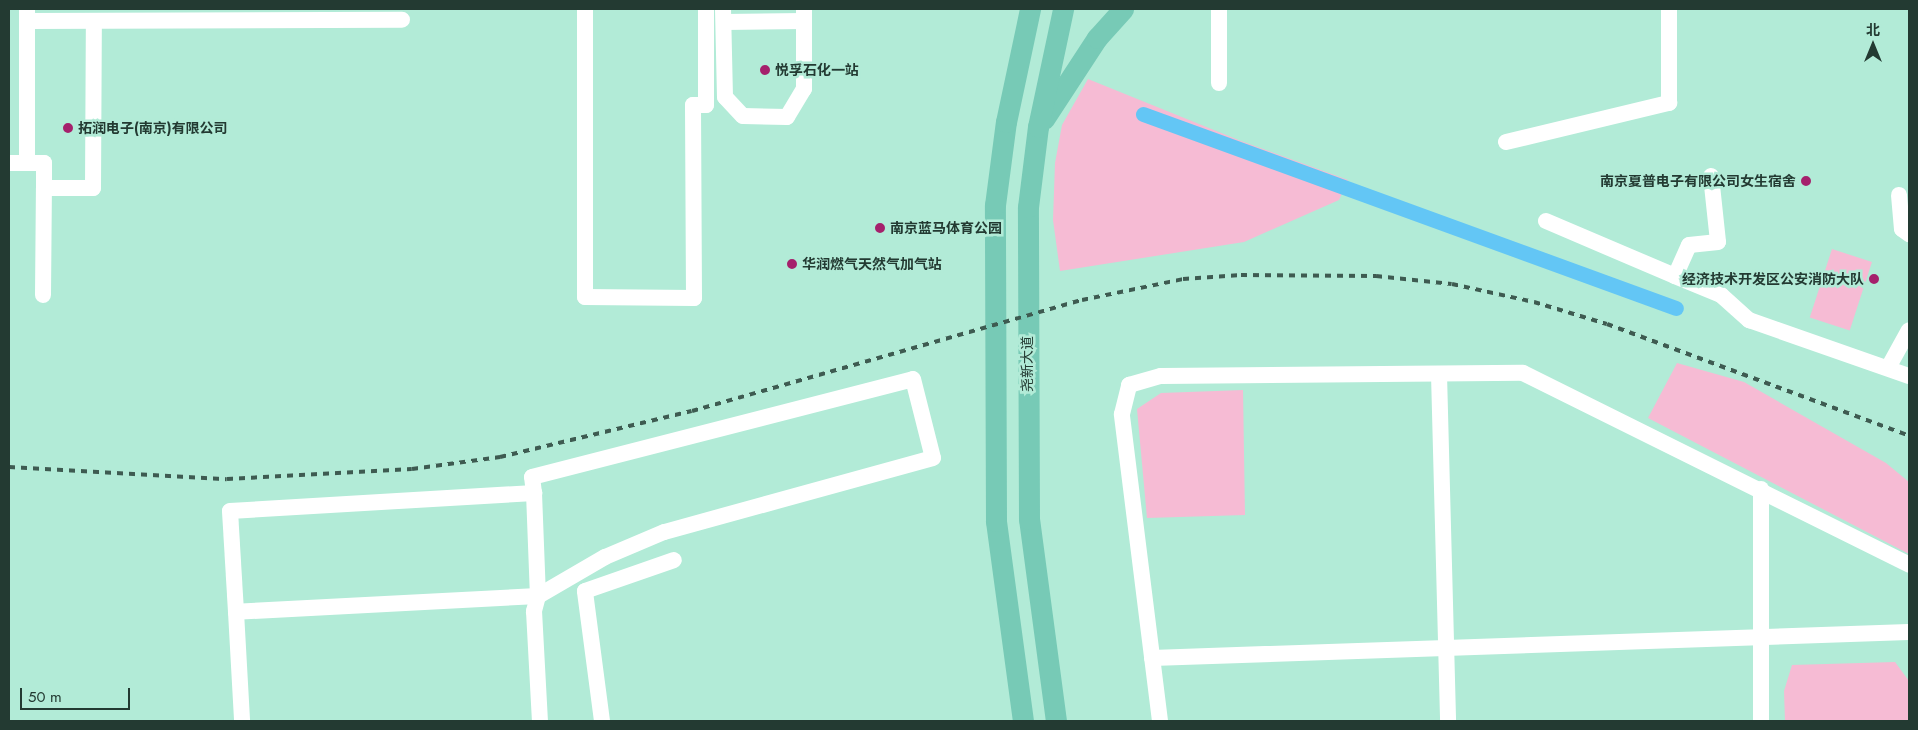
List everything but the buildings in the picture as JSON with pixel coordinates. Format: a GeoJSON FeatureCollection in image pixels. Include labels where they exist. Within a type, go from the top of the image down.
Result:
{"type":"FeatureCollection","features":[{"type":"Feature","properties":{"kind":"main road"},"geometry":{"type":"LineString","coordinates":[[1023,721],[996,521],[995,205],[1006,122],[1030,9]]}},
{"type":"Feature","properties":{"kind":"main road","name":"尧新大道"},"geometry":{"type":"LineString","coordinates":[[1056,721],[1034,580],[1027,457],[1028,207],[1038,127],[1063,9]]}},
{"type":"Feature","properties":{"kind":"main road"},"geometry":{"type":"LineString","coordinates":[[1038,127],[1097,38],[1123,9]]}},
{"type":"Feature","properties":{"kind":"lane"},"geometry":{"type":"LineString","coordinates":[[585,9],[585,297],[694,298],[693,105],[706,105],[706,9]]}},
{"type":"Feature","properties":{"kind":"lane"},"geometry":{"type":"LineString","coordinates":[[1219,9],[1219,83]]}},
{"type":"Feature","properties":{"kind":"lane"},"geometry":{"type":"LineString","coordinates":[[1506,142],[1669,103],[1669,9]]}},
{"type":"Feature","properties":{"kind":"lane"},"geometry":{"type":"LineString","coordinates":[[27,163],[27,15],[94,21],[402,20]]}},
{"type":"Feature","properties":{"kind":"lane"},"geometry":{"type":"LineString","coordinates":[[804,15],[804,89],[787,117],[743,116],[725,97],[724,16],[804,15]]}},
{"type":"Feature","properties":{"kind":"lane"},"geometry":{"type":"LineString","coordinates":[[44,188],[93,188],[94,21]]}},
{"type":"Feature","properties":{"kind":"lane"},"geometry":{"type":"LineString","coordinates":[[9,163],[44,163],[43,295]]}},
{"type":"Feature","properties":{"kind":"lane"},"geometry":{"type":"LineString","coordinates":[[1675,276],[1689,244],[1718,242],[1711,176]]}},
{"type":"Feature","properties":{"kind":"lane"},"geometry":{"type":"LineString","coordinates":[[1899,195],[1902,230],[1909,234]]}},
{"type":"Feature","properties":{"kind":"lane"},"geometry":{"type":"LineString","coordinates":[[1546,221],[1721,295],[1750,320],[1909,376]]}},
{"type":"Feature","properties":{"kind":"lane"},"geometry":{"type":"LineString","coordinates":[[1888,368],[1909,330]]}},
{"type":"Feature","properties":{"kind":"lane"},"geometry":{"type":"LineString","coordinates":[[1160,721],[1122,414],[1129,385],[1160,376],[1523,373],[1761,489],[1909,565]]}},
{"type":"Feature","properties":{"kind":"lane"},"geometry":{"type":"LineString","coordinates":[[1439,374],[1448,721]]}},
{"type":"Feature","properties":{"kind":"lane"},"geometry":{"type":"LineString","coordinates":[[236,612],[538,596],[605,557],[664,532],[933,458],[913,379],[532,477],[538,596],[534,611],[540,721]]}},
{"type":"Feature","properties":{"kind":"lane"},"geometry":{"type":"LineString","coordinates":[[1761,489],[1761,721]]}},
{"type":"Feature","properties":{"kind":"lane"},"geometry":{"type":"LineString","coordinates":[[242,721],[230,511],[534,493]]}},
{"type":"Feature","properties":{"kind":"lane"},"geometry":{"type":"LineString","coordinates":[[602,721],[585,591],[674,560]]}},
{"type":"Feature","properties":{"kind":"lane"},"geometry":{"type":"LineString","coordinates":[[1152,658],[1761,634],[1909,632]]}},
{"type":"Feature","properties":{"kind":"shaded area"},"geometry":{"type":"Polygon","coordinates":[[[1088,79],[1241,141],[1348,180],[1339,200],[1244,242],[1060,271],[1053,220],[1055,163],[1062,125],[1088,79]]]}},
{"type":"Feature","properties":{"kind":"shaded area"},"geometry":{"type":"Polygon","coordinates":[[[1832,249],[1872,262],[1850,330],[1810,317],[1832,249]]]}},
{"type":"Feature","properties":{"kind":"shaded area"},"geometry":{"type":"Polygon","coordinates":[[[1677,363],[1744,382],[1886,463],[1909,482],[1909,554],[1648,418],[1677,363]]]}},
{"type":"Feature","properties":{"kind":"shaded area"},"geometry":{"type":"Polygon","coordinates":[[[1243,390],[1245,515],[1147,518],[1137,409],[1161,393],[1243,390]]]}},
{"type":"Feature","properties":{"kind":"shaded area"},"geometry":{"type":"Polygon","coordinates":[[[1895,662],[1909,681],[1909,721],[1785,721],[1784,691],[1792,665],[1895,662]]]}},
{"type":"Feature","properties":{"kind":"waterway"},"geometry":{"type":"LineString","coordinates":[[1143,114],[1676,308]]}},
{"type":"Feature","properties":{"kind":"railway"},"geometry":{"type":"LineString","coordinates":[[9,467],[227,479],[412,469],[500,457],[692,411],[1082,300],[1183,279],[1241,275],[1376,276],[1452,284],[1534,302],[1607,324],[1909,436]]}},
{"type":"Feature","properties":{"kind":"place","name":"悦孚石化一站"},"geometry":{"type":"Point","coordinates":[765,70]}},
{"type":"Feature","properties":{"kind":"place","name":"拓润电子(南京)有限公司"},"geometry":{"type":"Point","coordinates":[68,128]}},
{"type":"Feature","properties":{"kind":"place","name":"南京夏普电子有限公司女生宿舍"},"geometry":{"type":"Point","coordinates":[1806,181]}},
{"type":"Feature","properties":{"kind":"place","name":"南京蓝马体育公园"},"geometry":{"type":"Point","coordinates":[880,228]}},
{"type":"Feature","properties":{"kind":"place","name":"华润燃气天然气加气站"},"geometry":{"type":"Point","coordinates":[792,264]}},
{"type":"Feature","properties":{"kind":"place","name":"经济技术开发区公安消防大队"},"geometry":{"type":"Point","coordinates":[1874,279]}}]}
